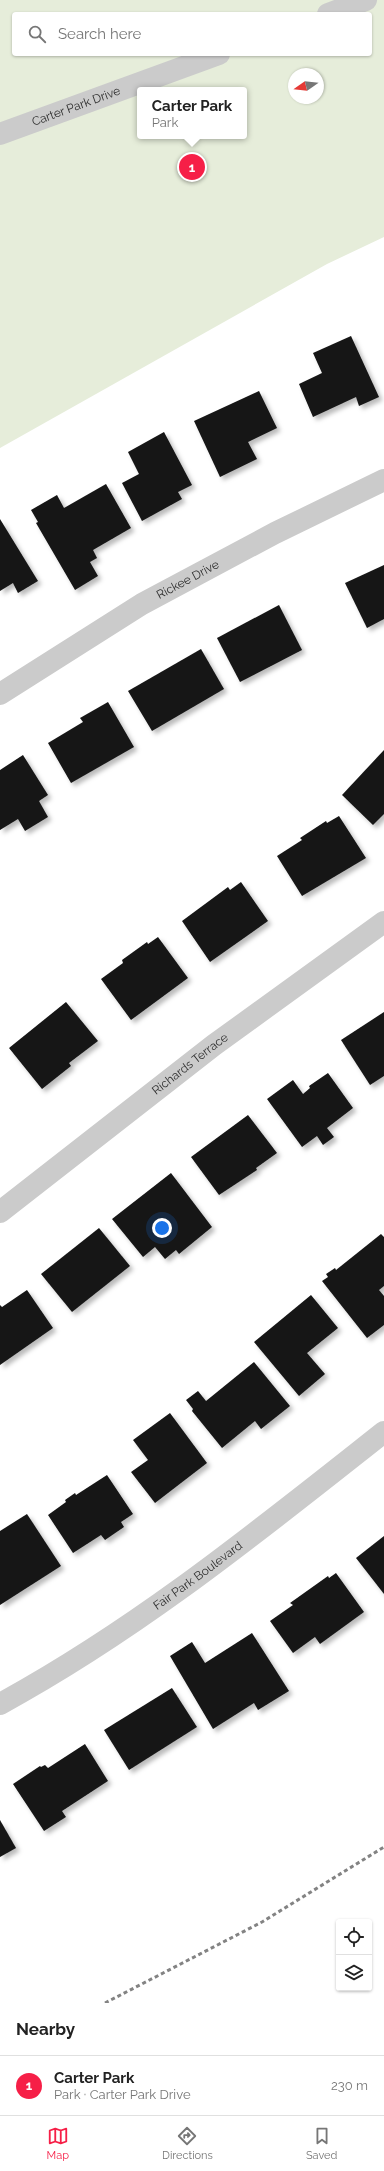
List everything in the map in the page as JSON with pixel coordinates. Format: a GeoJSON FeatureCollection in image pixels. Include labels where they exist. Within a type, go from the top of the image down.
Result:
{"type":"FeatureCollection","features":[{"type":"Feature","properties":{"kind":"street"},"geometry":{"type":"LineString","coordinates":[[333,12],[366,0]]}},
{"type":"Feature","properties":{"kind":"street","name":"Carter Park Drive"},"geometry":{"type":"LineString","coordinates":[[0,134],[214,56]]}},
{"type":"Feature","properties":{"kind":"street","name":"Rickee Drive"},"geometry":{"type":"LineString","coordinates":[[0,694],[142,604],[275,533],[384,480]]}},
{"type":"Feature","properties":{"kind":"street","name":"Richards Terrace"},"geometry":{"type":"LineString","coordinates":[[0,1212],[214,1045],[384,922]]}},
{"type":"Feature","properties":{"kind":"street","name":"Fair Park Boulevard"},"geometry":{"type":"LineString","coordinates":[[0,1704],[107,1638],[196,1577],[384,1432]]}},
{"type":"Feature","properties":{"kind":"green space"},"geometry":{"type":"Polygon","coordinates":[[[0,0],[384,0],[384,237],[327,264],[0,448],[0,0]]]}},
{"type":"Feature","properties":{"kind":"building"},"geometry":{"type":"Polygon","coordinates":[[[351,336],[379,397],[359,406],[356,397],[313,417],[299,384],[322,373],[313,353],[351,336]]]}},
{"type":"Feature","properties":{"kind":"building"},"geometry":{"type":"Polygon","coordinates":[[[259,391],[277,428],[248,442],[257,459],[220,477],[194,421],[259,391]]]}},
{"type":"Feature","properties":{"kind":"building"},"geometry":{"type":"Polygon","coordinates":[[[164,432],[192,485],[178,492],[182,499],[142,521],[122,483],[139,474],[128,452],[164,432]]]}},
{"type":"Feature","properties":{"kind":"building"},"geometry":{"type":"Polygon","coordinates":[[[106,484],[131,528],[93,550],[97,558],[90,562],[98,576],[75,590],[36,523],[38,522],[31,510],[57,495],[64,508],[106,484]]]}},
{"type":"Feature","properties":{"kind":"building"},"geometry":{"type":"Polygon","coordinates":[[[0,519],[38,581],[18,593],[13,583],[0,591],[0,519]]]}},
{"type":"Feature","properties":{"kind":"building"},"geometry":{"type":"Polygon","coordinates":[[[384,565],[384,619],[367,628],[345,583],[384,565]]]}},
{"type":"Feature","properties":{"kind":"building"},"geometry":{"type":"Polygon","coordinates":[[[279,605],[302,650],[240,682],[217,638],[279,605]]]}},
{"type":"Feature","properties":{"kind":"building"},"geometry":{"type":"Polygon","coordinates":[[[201,649],[224,689],[152,731],[128,691],[201,649]]]}},
{"type":"Feature","properties":{"kind":"building"},"geometry":{"type":"Polygon","coordinates":[[[108,702],[134,747],[71,783],[48,743],[83,722],[80,718],[108,702]]]}},
{"type":"Feature","properties":{"kind":"building"},"geometry":{"type":"Polygon","coordinates":[[[384,750],[384,814],[373,825],[342,795],[384,750]]]}},
{"type":"Feature","properties":{"kind":"building"},"geometry":{"type":"Polygon","coordinates":[[[23,755],[48,795],[39,801],[48,817],[25,831],[18,819],[0,830],[0,770],[23,755]]]}},
{"type":"Feature","properties":{"kind":"building"},"geometry":{"type":"Polygon","coordinates":[[[339,816],[366,858],[302,896],[277,856],[302,840],[300,838],[326,821],[327,823],[339,816]]]}},
{"type":"Feature","properties":{"kind":"building"},"geometry":{"type":"Polygon","coordinates":[[[241,882],[268,921],[210,962],[182,921],[228,887],[230,890],[241,882]]]}},
{"type":"Feature","properties":{"kind":"building"},"geometry":{"type":"Polygon","coordinates":[[[158,937],[188,978],[131,1020],[101,979],[123,963],[122,960],[147,942],[148,944],[158,937]]]}},
{"type":"Feature","properties":{"kind":"building"},"geometry":{"type":"Polygon","coordinates":[[[66,1002],[98,1041],[69,1063],[71,1066],[42,1089],[9,1048],[66,1002]]]}},
{"type":"Feature","properties":{"kind":"building"},"geometry":{"type":"Polygon","coordinates":[[[384,1012],[384,1076],[370,1085],[341,1040],[384,1012]]]}},
{"type":"Feature","properties":{"kind":"building"},"geometry":{"type":"Polygon","coordinates":[[[328,1073],[353,1108],[327,1128],[334,1137],[323,1145],[317,1136],[302,1147],[267,1099],[293,1080],[303,1094],[310,1088],[309,1086],[328,1073]]]}},
{"type":"Feature","properties":{"kind":"building"},"geometry":{"type":"Polygon","coordinates":[[[248,1115],[277,1153],[256,1168],[257,1170],[219,1195],[191,1157],[248,1115]]]}},
{"type":"Feature","properties":{"kind":"building"},"geometry":{"type":"Polygon","coordinates":[[[171,1173],[212,1227],[179,1254],[176,1250],[165,1259],[155,1247],[143,1257],[112,1219],[171,1173]]]}},
{"type":"Feature","properties":{"kind":"building"},"geometry":{"type":"Polygon","coordinates":[[[99,1228],[130,1266],[72,1312],[41,1274],[99,1228]]]}},
{"type":"Feature","properties":{"kind":"building"},"geometry":{"type":"Polygon","coordinates":[[[381,1234],[384,1237],[384,1286],[379,1290],[384,1296],[384,1325],[367,1338],[322,1281],[328,1277],[326,1274],[335,1268],[336,1270],[381,1234]]]}},
{"type":"Feature","properties":{"kind":"building"},"geometry":{"type":"Polygon","coordinates":[[[27,1290],[53,1328],[0,1365],[0,1305],[2,1307],[27,1290]]]}},
{"type":"Feature","properties":{"kind":"building"},"geometry":{"type":"Polygon","coordinates":[[[311,1295],[338,1328],[307,1353],[325,1374],[299,1396],[254,1342],[311,1295]]]}},
{"type":"Feature","properties":{"kind":"building"},"geometry":{"type":"Polygon","coordinates":[[[254,1362],[290,1406],[261,1429],[255,1421],[222,1448],[192,1411],[193,1409],[186,1400],[198,1391],[206,1401],[254,1362]]]}},
{"type":"Feature","properties":{"kind":"building"},"geometry":{"type":"Polygon","coordinates":[[[170,1413],[207,1463],[155,1503],[131,1472],[148,1460],[133,1440],[170,1413]]]}},
{"type":"Feature","properties":{"kind":"building"},"geometry":{"type":"Polygon","coordinates":[[[107,1475],[133,1514],[121,1522],[124,1527],[105,1540],[101,1535],[73,1553],[48,1515],[66,1502],[65,1500],[75,1493],[76,1495],[107,1475]]]}},
{"type":"Feature","properties":{"kind":"building"},"geometry":{"type":"Polygon","coordinates":[[[27,1514],[61,1566],[0,1605],[0,1531],[27,1514]]]}},
{"type":"Feature","properties":{"kind":"building"},"geometry":{"type":"Polygon","coordinates":[[[384,1536],[384,1594],[356,1558],[384,1536]]]}},
{"type":"Feature","properties":{"kind":"building"},"geometry":{"type":"Polygon","coordinates":[[[336,1573],[364,1612],[320,1644],[315,1637],[293,1653],[270,1621],[293,1605],[290,1603],[328,1576],[329,1578],[336,1573]]]}},
{"type":"Feature","properties":{"kind":"building"},"geometry":{"type":"Polygon","coordinates":[[[252,1633],[289,1691],[258,1710],[254,1703],[213,1729],[170,1656],[192,1642],[205,1663],[252,1633]]]}},
{"type":"Feature","properties":{"kind":"building"},"geometry":{"type":"Polygon","coordinates":[[[172,1688],[197,1727],[129,1770],[104,1730],[172,1688]]]}},
{"type":"Feature","properties":{"kind":"building"},"geometry":{"type":"Polygon","coordinates":[[[85,1744],[108,1781],[62,1811],[66,1817],[44,1831],[13,1784],[40,1766],[45,1765],[48,1768],[85,1744]]]}},
{"type":"Feature","properties":{"kind":"building"},"geometry":{"type":"Polygon","coordinates":[[[0,1820],[16,1848],[0,1857],[0,1820]]]}},
{"type":"Feature","properties":{"kind":"railway"},"geometry":{"type":"LineString","coordinates":[[105,2003],[262,1922],[384,1847]]}},
{"type":"Feature","properties":{"kind":"place","name":"Carter Park"},"geometry":{"type":"Point","coordinates":[192,167]}}]}
